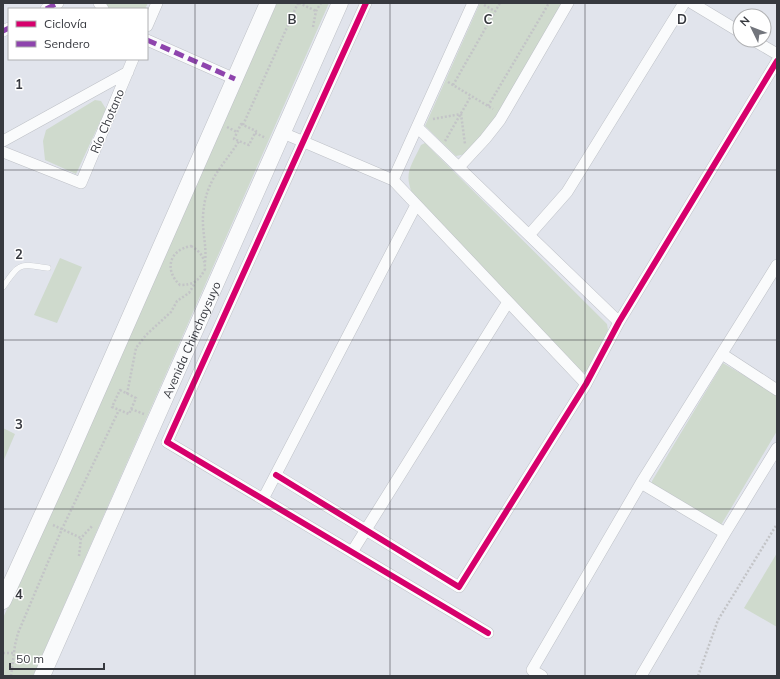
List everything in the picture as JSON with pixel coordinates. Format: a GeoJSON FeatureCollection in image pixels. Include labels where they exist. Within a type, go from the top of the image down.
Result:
{"type":"FeatureCollection","features":[{"type":"Feature","properties":{"kind":"street"},"geometry":{"type":"LineString","coordinates":[[48,8],[58,3]]}},
{"type":"Feature","properties":{"kind":"street"},"geometry":{"type":"LineString","coordinates":[[148,24],[157,3]]}},
{"type":"Feature","properties":{"kind":"street"},"geometry":{"type":"LineString","coordinates":[[3,601],[64,467],[268,3]]}},
{"type":"Feature","properties":{"kind":"street","name":"Avenida Chinchaysuyo"},"geometry":{"type":"LineString","coordinates":[[42,676],[340,3]]}},
{"type":"Feature","properties":{"kind":"street"},"geometry":{"type":"LineString","coordinates":[[366,3],[167,442],[488,633]]}},
{"type":"Feature","properties":{"kind":"street"},"geometry":{"type":"LineString","coordinates":[[460,167],[500,120],[568,3]]}},
{"type":"Feature","properties":{"kind":"street"},"geometry":{"type":"LineString","coordinates":[[529,235],[567,192],[684,3]]}},
{"type":"Feature","properties":{"kind":"street"},"geometry":{"type":"LineString","coordinates":[[692,3],[732,27]]}},
{"type":"Feature","properties":{"kind":"street"},"geometry":{"type":"LineString","coordinates":[[393,180],[477,4]]}},
{"type":"Feature","properties":{"kind":"street"},"geometry":{"type":"LineString","coordinates":[[148,40],[235,79]]}},
{"type":"Feature","properties":{"kind":"street"},"geometry":{"type":"LineString","coordinates":[[767,48],[777,54]]}},
{"type":"Feature","properties":{"kind":"street"},"geometry":{"type":"LineString","coordinates":[[276,475],[459,587],[586,384],[619,322],[777,60]]}},
{"type":"Feature","properties":{"kind":"street"},"geometry":{"type":"LineString","coordinates":[[3,141],[131,63]]}},
{"type":"Feature","properties":{"kind":"street","name":"Río Chotano"},"geometry":{"type":"LineString","coordinates":[[3,152],[80,183],[131,63]]}},
{"type":"Feature","properties":{"kind":"street"},"geometry":{"type":"LineString","coordinates":[[417,127],[619,322]]}},
{"type":"Feature","properties":{"kind":"street"},"geometry":{"type":"LineString","coordinates":[[282,133],[393,180],[586,384]]}},
{"type":"Feature","properties":{"kind":"street"},"geometry":{"type":"LineString","coordinates":[[263,499],[416,205]]}},
{"type":"Feature","properties":{"kind":"street"},"geometry":{"type":"LineString","coordinates":[[542,676],[532,670],[641,483],[777,264]]}},
{"type":"Feature","properties":{"kind":"street"},"geometry":{"type":"LineString","coordinates":[[352,552],[508,302]]}},
{"type":"Feature","properties":{"kind":"street"},"geometry":{"type":"LineString","coordinates":[[722,354],[777,390]]}},
{"type":"Feature","properties":{"kind":"street"},"geometry":{"type":"LineString","coordinates":[[641,676],[777,448]]}},
{"type":"Feature","properties":{"kind":"street"},"geometry":{"type":"LineString","coordinates":[[641,483],[725,533]]}},
{"type":"Feature","properties":{"kind":"lane"},"geometry":{"type":"LineString","coordinates":[[3,287],[18,267],[24,265],[48,268]]}},
{"type":"Feature","properties":{"kind":"path"},"geometry":{"type":"LineString","coordinates":[[243,125],[256,131],[249,145],[234,139],[241,124],[243,125],[298,3],[316,11]]}},
{"type":"Feature","properties":{"kind":"path"},"geometry":{"type":"LineString","coordinates":[[453,85],[500,3]]}},
{"type":"Feature","properties":{"kind":"path"},"geometry":{"type":"LineString","coordinates":[[488,106],[549,3]]}},
{"type":"Feature","properties":{"kind":"path"},"geometry":{"type":"LineString","coordinates":[[477,4],[495,12]]}},
{"type":"Feature","properties":{"kind":"path"},"geometry":{"type":"LineString","coordinates":[[470,45],[475,47]]}},
{"type":"Feature","properties":{"kind":"path"},"geometry":{"type":"LineString","coordinates":[[447,82],[496,111]]}},
{"type":"Feature","properties":{"kind":"path"},"geometry":{"type":"LineString","coordinates":[[444,143],[471,96]]}},
{"type":"Feature","properties":{"kind":"path"},"geometry":{"type":"LineString","coordinates":[[430,120],[461,114]]}},
{"type":"Feature","properties":{"kind":"path"},"geometry":{"type":"LineString","coordinates":[[461,114],[466,150]]}},
{"type":"Feature","properties":{"kind":"path"},"geometry":{"type":"LineString","coordinates":[[127,394],[136,348],[146,335],[171,312],[178,301],[189,293],[205,270],[203,216],[205,199],[213,178],[240,141]]}},
{"type":"Feature","properties":{"kind":"path"},"geometry":{"type":"LineString","coordinates":[[195,283],[180,285],[173,279],[170,266],[172,260],[178,251],[191,246],[199,251],[205,262]]}},
{"type":"Feature","properties":{"kind":"path"},"geometry":{"type":"LineString","coordinates":[[120,390],[136,398],[131,409],[129,414],[112,407],[120,390]]}},
{"type":"Feature","properties":{"kind":"path"},"geometry":{"type":"LineString","coordinates":[[131,409],[146,415]]}},
{"type":"Feature","properties":{"kind":"path"},"geometry":{"type":"LineString","coordinates":[[11,676],[18,633],[62,529],[119,410]]}},
{"type":"Feature","properties":{"kind":"path"},"geometry":{"type":"LineString","coordinates":[[48,524],[81,538]]}},
{"type":"Feature","properties":{"kind":"path"},"geometry":{"type":"LineString","coordinates":[[698,676],[718,620],[777,524]]}},
{"type":"Feature","properties":{"kind":"path"},"geometry":{"type":"LineString","coordinates":[[3,653],[14,653]]}},
{"type":"Feature","properties":{"kind":"shaded area"},"geometry":{"type":"Polygon","coordinates":[[[104,3],[148,3],[146,8],[106,8],[104,3]]]}},
{"type":"Feature","properties":{"kind":"shaded area"},"geometry":{"type":"Polygon","coordinates":[[[277,3],[329,3],[33,676],[3,676],[3,618],[277,3]]]}},
{"type":"Feature","properties":{"kind":"shaded area"},"geometry":{"type":"Polygon","coordinates":[[[480,3],[564,3],[506,102],[487,129],[466,154],[456,156],[425,126],[480,3]]]}},
{"type":"Feature","properties":{"kind":"shaded area"},"geometry":{"type":"Polygon","coordinates":[[[95,100],[101,101],[106,109],[76,174],[45,160],[43,141],[46,130],[95,100]]]}},
{"type":"Feature","properties":{"kind":"shaded area"},"geometry":{"type":"Polygon","coordinates":[[[425,143],[607,324],[608,330],[590,370],[581,373],[415,200],[409,184],[409,172],[413,160],[421,145],[425,143]]]}},
{"type":"Feature","properties":{"kind":"shaded area"},"geometry":{"type":"Polygon","coordinates":[[[60,258],[82,267],[57,323],[34,315],[60,258]]]}},
{"type":"Feature","properties":{"kind":"shaded area"},"geometry":{"type":"Polygon","coordinates":[[[723,363],[777,395],[777,431],[721,525],[652,484],[652,481],[723,363]]]}},
{"type":"Feature","properties":{"kind":"shaded area"},"geometry":{"type":"Polygon","coordinates":[[[3,428],[15,434],[3,462],[3,428]]]}},
{"type":"Feature","properties":{"kind":"shaded area"},"geometry":{"type":"Polygon","coordinates":[[[777,553],[777,627],[744,608],[777,553]]]}},
{"type":"Feature","properties":{"kind":"marked path"},"geometry":{"type":"LineString","coordinates":[[48,8],[58,3]]}},
{"type":"Feature","properties":{"kind":"marked path"},"geometry":{"type":"LineString","coordinates":[[3,31],[8,28]]}},
{"type":"Feature","properties":{"kind":"marked path"},"geometry":{"type":"LineString","coordinates":[[148,40],[235,79]]}},
{"type":"Feature","properties":{"kind":"cycle path"},"geometry":{"type":"LineString","coordinates":[[366,3],[167,442],[488,633]]}},
{"type":"Feature","properties":{"kind":"cycle path"},"geometry":{"type":"LineString","coordinates":[[276,475],[459,587],[586,384],[619,322],[777,61]]}}]}
